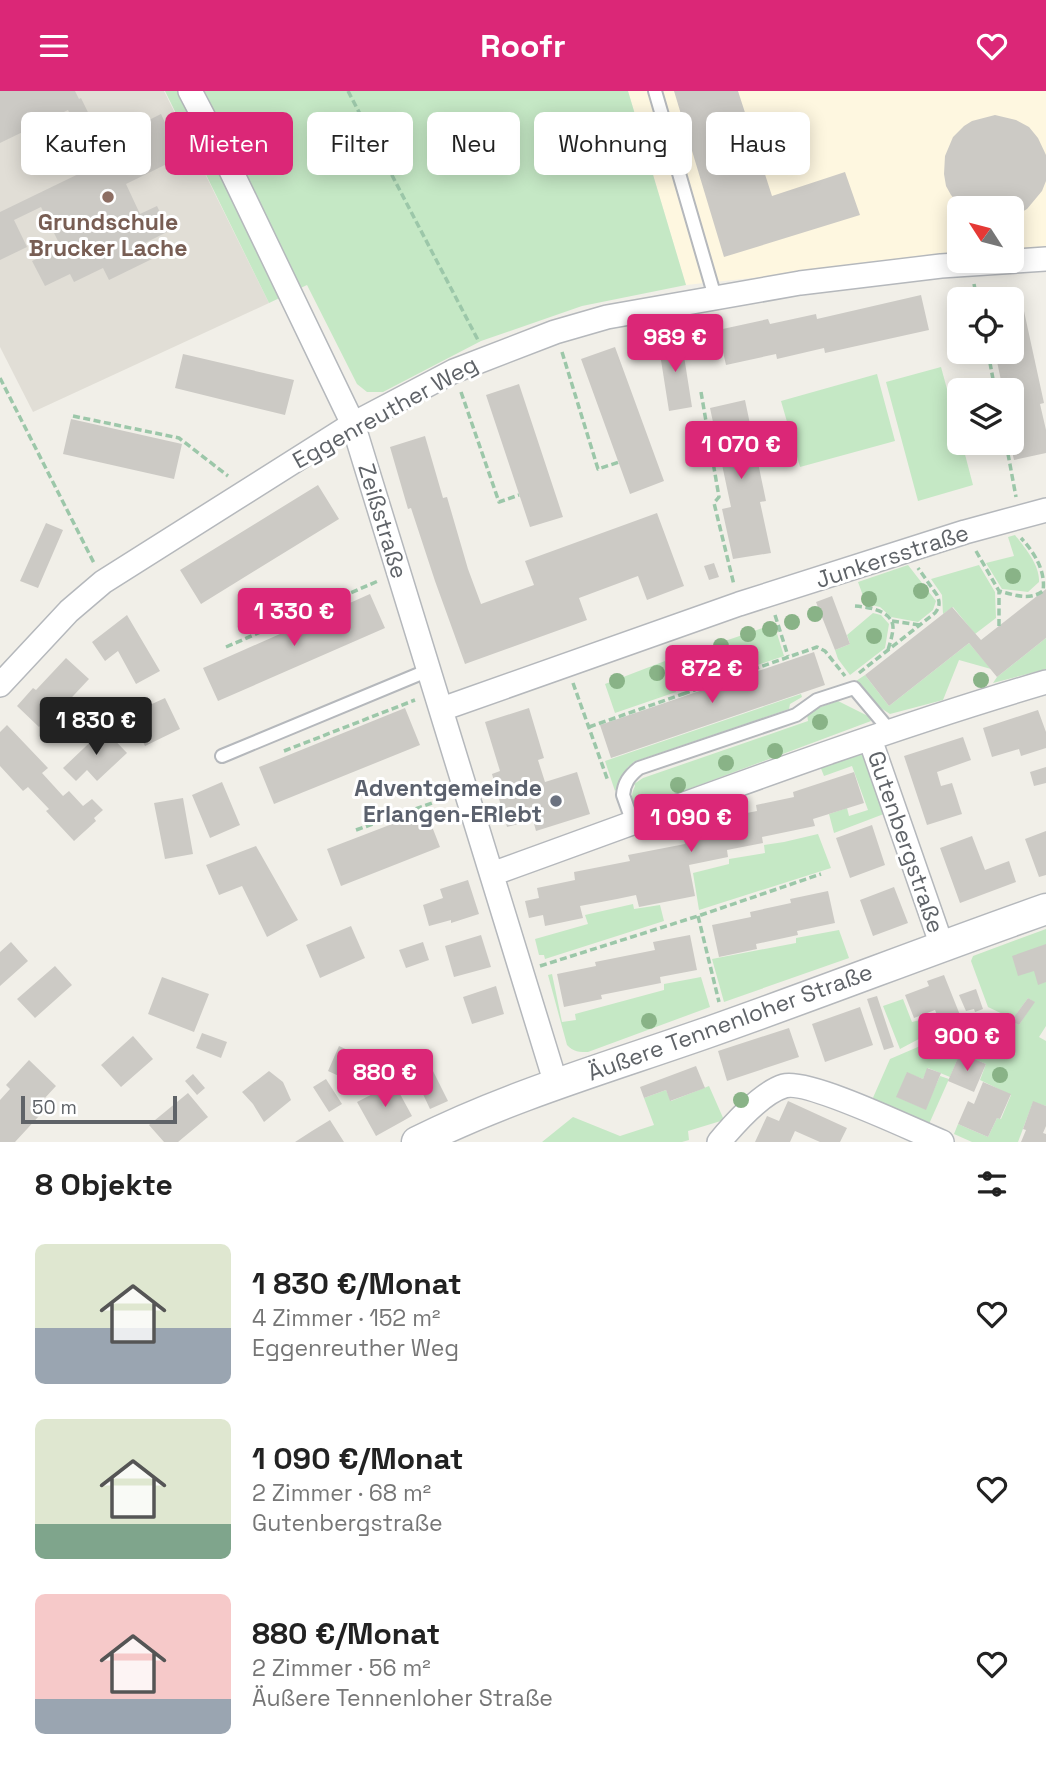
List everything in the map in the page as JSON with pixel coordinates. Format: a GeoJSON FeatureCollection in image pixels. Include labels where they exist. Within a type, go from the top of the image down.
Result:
{"type":"FeatureCollection","features":[{"type":"Feature","properties":{"kind":"street","name":"Zeißstraße"},"geometry":{"type":"LineString","coordinates":[[190,91],[354,424],[556,1084]]}},
{"type":"Feature","properties":{"kind":"street","name":"Eggenreuther Weg"},"geometry":{"type":"LineString","coordinates":[[0,685],[69,611],[103,582],[354,424],[454,371],[487,357],[555,332],[607,317],[715,297],[928,267],[1046,260]]}},
{"type":"Feature","properties":{"kind":"street","name":"Junkersstraße"},"geometry":{"type":"LineString","coordinates":[[436,690],[567,666],[739,604],[965,532],[1046,510]]}},
{"type":"Feature","properties":{"kind":"street","name":"Gutenbergstraße"},"geometry":{"type":"LineString","coordinates":[[492,873],[880,735],[1046,682]]}},
{"type":"Feature","properties":{"kind":"street","name":"Gutenbergstraße"},"geometry":{"type":"LineString","coordinates":[[880,735],[942,946]]}},
{"type":"Feature","properties":{"kind":"street","name":"Äußere Tennenloher Straße"},"geometry":{"type":"LineString","coordinates":[[417,1142],[445,1128],[556,1084],[725,1026],[1046,909]]}},
{"type":"Feature","properties":{"kind":"street"},"geometry":{"type":"LineString","coordinates":[[719,1142],[765,1096],[784,1086],[794,1085],[823,1092],[942,1142]]}},
{"type":"Feature","properties":{"kind":"lane"},"geometry":{"type":"LineString","coordinates":[[655,91],[715,297]]}},
{"type":"Feature","properties":{"kind":"lane"},"geometry":{"type":"LineString","coordinates":[[633,823],[624,790],[627,779],[639,768],[796,715],[817,700],[854,688],[880,735]]}},
{"type":"Feature","properties":{"kind":"lane"},"geometry":{"type":"LineString","coordinates":[[222,756],[436,690]]}},
{"type":"Feature","properties":{"kind":"path"},"geometry":{"type":"LineString","coordinates":[[348,91],[487,357]]}},
{"type":"Feature","properties":{"kind":"path"},"geometry":{"type":"LineString","coordinates":[[555,332],[598,470],[619,462]]}},
{"type":"Feature","properties":{"kind":"path"},"geometry":{"type":"LineString","coordinates":[[454,371],[499,502],[519,495]]}},
{"type":"Feature","properties":{"kind":"path"},"geometry":{"type":"LineString","coordinates":[[0,378],[103,582]]}},
{"type":"Feature","properties":{"kind":"path"},"geometry":{"type":"LineString","coordinates":[[701,393],[719,496],[714,503],[739,604]]}},
{"type":"Feature","properties":{"kind":"path"},"geometry":{"type":"LineString","coordinates":[[73,416],[179,437],[247,491]]}},
{"type":"Feature","properties":{"kind":"path"},"geometry":{"type":"LineString","coordinates":[[999,591],[1035,597],[1043,591],[1044,583],[1042,571],[1013,519],[1007,455]]}},
{"type":"Feature","properties":{"kind":"path"},"geometry":{"type":"LineString","coordinates":[[965,532],[999,591],[999,626]]}},
{"type":"Feature","properties":{"kind":"path"},"geometry":{"type":"LineString","coordinates":[[858,673],[938,609],[939,599],[907,551]]}},
{"type":"Feature","properties":{"kind":"path"},"geometry":{"type":"LineString","coordinates":[[226,647],[399,572]]}},
{"type":"Feature","properties":{"kind":"path"},"geometry":{"type":"LineString","coordinates":[[769,595],[788,656]]}},
{"type":"Feature","properties":{"kind":"path"},"geometry":{"type":"LineString","coordinates":[[855,605],[878,610],[892,621],[920,625]]}},
{"type":"Feature","properties":{"kind":"path"},"geometry":{"type":"LineString","coordinates":[[888,650],[892,621]]}},
{"type":"Feature","properties":{"kind":"path"},"geometry":{"type":"LineString","coordinates":[[661,631],[683,694]]}},
{"type":"Feature","properties":{"kind":"path"},"geometry":{"type":"LineString","coordinates":[[589,727],[814,647],[820,647],[832,658],[849,680]]}},
{"type":"Feature","properties":{"kind":"path"},"geometry":{"type":"LineString","coordinates":[[567,666],[611,789]]}},
{"type":"Feature","properties":{"kind":"path"},"geometry":{"type":"LineString","coordinates":[[284,751],[436,690]]}},
{"type":"Feature","properties":{"kind":"path"},"geometry":{"type":"LineString","coordinates":[[356,830],[467,791]]}},
{"type":"Feature","properties":{"kind":"path"},"geometry":{"type":"LineString","coordinates":[[522,972],[821,874]]}},
{"type":"Feature","properties":{"kind":"path"},"geometry":{"type":"LineString","coordinates":[[698,916],[725,1026]]}},
{"type":"Feature","properties":{"kind":"shaded area","name":"Grundschule Brucker Lache"},"geometry":{"type":"Polygon","coordinates":[[[0,91],[164,91],[174,112],[165,112],[165,175],[206,175],[269,303],[33,412],[0,347],[0,91]]]}},
{"type":"Feature","properties":{"kind":"shaded area"},"geometry":{"type":"Polygon","coordinates":[[[628,91],[1046,91],[1046,247],[1024,250],[1024,196],[947,196],[947,257],[686,285],[653,175],[692,175],[692,112],[634,112],[628,91]]]}},
{"type":"Feature","properties":{"kind":"green space"},"geometry":{"type":"Polygon","coordinates":[[[165,91],[628,91],[634,112],[534,112],[534,175],[653,175],[686,285],[582,306],[481,341],[383,392],[367,392],[357,384],[307,285],[269,303],[206,175],[293,175],[293,112],[175,112],[165,91]]]}},
{"type":"Feature","properties":{"kind":"green space"},"geometry":{"type":"Polygon","coordinates":[[[941,367],[947,389],[947,455],[965,455],[973,485],[918,501],[886,382],[941,367]]]}},
{"type":"Feature","properties":{"kind":"green space"},"geometry":{"type":"Polygon","coordinates":[[[877,374],[895,441],[800,467],[781,401],[877,374]]]}},
{"type":"Feature","properties":{"kind":"green space"},"geometry":{"type":"Polygon","coordinates":[[[1015,535],[1031,557],[1039,576],[1039,582],[1028,592],[1002,589],[986,563],[1014,556],[1008,537],[1015,535]]]}},
{"type":"Feature","properties":{"kind":"green space"},"geometry":{"type":"Polygon","coordinates":[[[908,565],[936,601],[933,610],[918,622],[891,617],[880,607],[866,604],[858,582],[908,565]]]}},
{"type":"Feature","properties":{"kind":"green space"},"geometry":{"type":"Polygon","coordinates":[[[979,565],[995,592],[996,618],[975,634],[953,607],[943,614],[942,595],[931,579],[979,565]]]}},
{"type":"Feature","properties":{"kind":"green space"},"geometry":{"type":"Polygon","coordinates":[[[873,613],[881,615],[889,624],[885,648],[850,675],[835,650],[850,644],[847,635],[873,613]]]}},
{"type":"Feature","properties":{"kind":"green space"},"geometry":{"type":"Polygon","coordinates":[[[774,624],[784,656],[686,689],[676,658],[774,624]]]}},
{"type":"Feature","properties":{"kind":"green space"},"geometry":{"type":"Polygon","coordinates":[[[1046,638],[1046,669],[993,683],[997,677],[1046,638]]]}},
{"type":"Feature","properties":{"kind":"green space"},"geometry":{"type":"Polygon","coordinates":[[[969,643],[991,669],[959,660],[943,700],[890,714],[867,699],[856,681],[865,675],[889,706],[969,643]]]}},
{"type":"Feature","properties":{"kind":"green space"},"geometry":{"type":"Polygon","coordinates":[[[665,661],[676,692],[615,713],[605,684],[665,661]]]}},
{"type":"Feature","properties":{"kind":"green space"},"geometry":{"type":"Polygon","coordinates":[[[801,694],[802,697],[790,704],[789,709],[633,762],[621,777],[615,791],[605,761],[801,694]]]}},
{"type":"Feature","properties":{"kind":"green space"},"geometry":{"type":"Polygon","coordinates":[[[838,701],[868,716],[871,721],[635,809],[632,797],[634,784],[643,778],[808,721],[809,711],[838,701]]]}},
{"type":"Feature","properties":{"kind":"green space"},"geometry":{"type":"Polygon","coordinates":[[[860,751],[867,754],[889,812],[834,833],[829,814],[847,808],[849,816],[868,810],[852,766],[824,776],[820,766],[860,751]]]}},
{"type":"Feature","properties":{"kind":"green space"},"geometry":{"type":"Polygon","coordinates":[[[818,834],[831,868],[699,910],[693,873],[729,864],[729,859],[765,853],[764,845],[818,834]]]}},
{"type":"Feature","properties":{"kind":"green space"},"geometry":{"type":"Polygon","coordinates":[[[633,904],[634,909],[660,905],[664,921],[545,959],[544,955],[539,955],[535,939],[588,924],[585,915],[633,904]]]}},
{"type":"Feature","properties":{"kind":"green space"},"geometry":{"type":"Polygon","coordinates":[[[1046,929],[1046,1026],[1039,1037],[1046,1041],[1046,1106],[1033,1102],[1018,1142],[972,1142],[954,1134],[958,1124],[988,1137],[997,1118],[1001,1119],[1011,1095],[980,1080],[986,1064],[960,1053],[950,1077],[928,1068],[923,1079],[907,1073],[897,1097],[925,1109],[940,1076],[949,1079],[929,1124],[872,1100],[890,1059],[990,1016],[998,1020],[1001,1015],[1019,1025],[1034,1002],[1028,998],[1013,1019],[988,1007],[971,961],[973,956],[1046,929]]]}},
{"type":"Feature","properties":{"kind":"green space"},"geometry":{"type":"Polygon","coordinates":[[[839,930],[849,958],[724,1002],[712,959],[796,943],[796,938],[839,930]]]}},
{"type":"Feature","properties":{"kind":"green space"},"geometry":{"type":"Polygon","coordinates":[[[552,974],[562,1022],[576,1020],[575,1014],[664,990],[664,984],[701,977],[710,1007],[588,1052],[577,1051],[567,1045],[548,975],[552,974]]]}},
{"type":"Feature","properties":{"kind":"green space"},"geometry":{"type":"Polygon","coordinates":[[[903,999],[912,1022],[928,1018],[934,1031],[900,1049],[883,1006],[903,999]]]}},
{"type":"Feature","properties":{"kind":"green space"},"geometry":{"type":"Polygon","coordinates":[[[709,1086],[724,1120],[688,1131],[689,1140],[542,1142],[573,1117],[620,1136],[654,1125],[644,1098],[666,1090],[671,1101],[709,1086]]]}},
{"type":"Feature","properties":{"kind":"building"},"geometry":{"type":"Polygon","coordinates":[[[0,91],[75,91],[88,112],[21,112],[21,133],[0,143],[0,91]]]}},
{"type":"Feature","properties":{"kind":"building"},"geometry":{"type":"Polygon","coordinates":[[[674,91],[738,91],[745,112],[706,112],[706,175],[765,175],[772,196],[845,172],[860,215],[724,257],[692,151],[692,112],[680,112],[674,91]]]}},
{"type":"Feature","properties":{"kind":"building"},"geometry":{"type":"Polygon","coordinates":[[[161,114],[165,123],[165,165],[151,172],[151,119],[161,114]]]}},
{"type":"Feature","properties":{"kind":"building"},"geometry":{"type":"Polygon","coordinates":[[[995,115],[1016,120],[1029,127],[1038,138],[1046,155],[1046,181],[1042,191],[1027,209],[1024,211],[1024,196],[951,195],[944,174],[945,156],[953,137],[972,121],[995,115]]]}},
{"type":"Feature","properties":{"kind":"building"},"geometry":{"type":"Polygon","coordinates":[[[76,175],[144,175],[126,184],[140,214],[157,206],[169,231],[145,243],[152,259],[109,280],[103,268],[74,282],[70,274],[45,286],[32,261],[61,247],[41,207],[14,220],[27,247],[0,260],[0,212],[76,175]]]}},
{"type":"Feature","properties":{"kind":"building"},"geometry":{"type":"Polygon","coordinates":[[[921,295],[929,330],[825,353],[824,348],[777,359],[776,354],[726,365],[718,330],[768,319],[770,324],[816,314],[817,319],[921,295]]]}},
{"type":"Feature","properties":{"kind":"building"},"geometry":{"type":"Polygon","coordinates":[[[1024,311],[1044,403],[1040,404],[1046,430],[1046,453],[1014,460],[1013,455],[1024,455],[1024,378],[1000,378],[998,364],[1024,364],[1024,311]]]}},
{"type":"Feature","properties":{"kind":"building"},"geometry":{"type":"Polygon","coordinates":[[[681,337],[692,407],[669,411],[658,341],[681,337]]]}},
{"type":"Feature","properties":{"kind":"building"},"geometry":{"type":"Polygon","coordinates":[[[615,347],[664,481],[630,494],[581,359],[615,347]]]}},
{"type":"Feature","properties":{"kind":"building"},"geometry":{"type":"Polygon","coordinates":[[[183,354],[294,380],[285,415],[175,388],[183,354]]]}},
{"type":"Feature","properties":{"kind":"building"},"geometry":{"type":"Polygon","coordinates":[[[519,384],[563,517],[530,527],[486,395],[519,384]]]}},
{"type":"Feature","properties":{"kind":"building"},"geometry":{"type":"Polygon","coordinates":[[[745,400],[766,501],[760,502],[771,553],[733,559],[722,509],[731,507],[710,408],[745,400]]]}},
{"type":"Feature","properties":{"kind":"building"},"geometry":{"type":"Polygon","coordinates":[[[71,419],[182,444],[174,479],[63,454],[71,419]]]}},
{"type":"Feature","properties":{"kind":"building"},"geometry":{"type":"Polygon","coordinates":[[[425,436],[443,498],[447,497],[481,604],[534,585],[525,561],[657,513],[684,586],[647,600],[638,576],[579,598],[587,620],[465,664],[411,508],[408,509],[390,447],[425,436]]]}},
{"type":"Feature","properties":{"kind":"building"},"geometry":{"type":"Polygon","coordinates":[[[318,485],[339,519],[201,604],[180,570],[318,485]]]}},
{"type":"Feature","properties":{"kind":"building"},"geometry":{"type":"Polygon","coordinates":[[[46,523],[63,530],[38,588],[20,581],[46,523]]]}},
{"type":"Feature","properties":{"kind":"building"},"geometry":{"type":"Polygon","coordinates":[[[714,563],[719,577],[709,580],[704,566],[714,563]]]}},
{"type":"Feature","properties":{"kind":"building"},"geometry":{"type":"Polygon","coordinates":[[[1046,589],[1046,638],[997,677],[969,643],[889,706],[865,675],[952,607],[981,640],[1046,589]]]}},
{"type":"Feature","properties":{"kind":"building"},"geometry":{"type":"Polygon","coordinates":[[[370,594],[385,628],[218,701],[203,668],[370,594]]]}},
{"type":"Feature","properties":{"kind":"building"},"geometry":{"type":"Polygon","coordinates":[[[832,596],[850,644],[835,650],[816,602],[832,596]]]}},
{"type":"Feature","properties":{"kind":"building"},"geometry":{"type":"Polygon","coordinates":[[[127,615],[160,671],[136,684],[118,651],[105,661],[92,642],[127,615]]]}},
{"type":"Feature","properties":{"kind":"building"},"geometry":{"type":"Polygon","coordinates":[[[814,652],[825,685],[611,758],[600,725],[814,652]]]}},
{"type":"Feature","properties":{"kind":"building"},"geometry":{"type":"Polygon","coordinates":[[[66,658],[89,679],[59,711],[56,709],[39,727],[17,706],[66,658]]]}},
{"type":"Feature","properties":{"kind":"building"},"geometry":{"type":"Polygon","coordinates":[[[165,698],[180,729],[145,746],[130,714],[165,698]]]}},
{"type":"Feature","properties":{"kind":"building"},"geometry":{"type":"Polygon","coordinates":[[[405,708],[420,745],[274,804],[259,767],[405,708]]]}},
{"type":"Feature","properties":{"kind":"building"},"geometry":{"type":"Polygon","coordinates":[[[529,708],[544,758],[538,760],[545,782],[577,772],[590,814],[536,831],[533,820],[507,827],[492,774],[500,771],[485,722],[529,708]]]}},
{"type":"Feature","properties":{"kind":"building"},"geometry":{"type":"Polygon","coordinates":[[[1038,710],[1046,732],[1046,748],[1021,756],[1019,749],[992,757],[983,728],[1038,710]]]}},
{"type":"Feature","properties":{"kind":"building"},"geometry":{"type":"Polygon","coordinates":[[[7,725],[48,768],[42,773],[63,796],[69,791],[83,806],[92,799],[103,810],[94,818],[96,821],[74,841],[28,787],[23,791],[0,766],[0,732],[7,725]]]}},
{"type":"Feature","properties":{"kind":"building"},"geometry":{"type":"Polygon","coordinates":[[[104,729],[127,753],[97,781],[87,770],[76,781],[63,768],[104,729]]]}},
{"type":"Feature","properties":{"kind":"building"},"geometry":{"type":"Polygon","coordinates":[[[963,737],[971,760],[937,772],[941,786],[952,783],[962,814],[927,825],[904,756],[963,737]]]}},
{"type":"Feature","properties":{"kind":"building"},"geometry":{"type":"Polygon","coordinates":[[[1046,767],[1046,783],[1034,786],[1030,772],[1046,767]]]}},
{"type":"Feature","properties":{"kind":"building"},"geometry":{"type":"Polygon","coordinates":[[[854,772],[864,803],[813,819],[815,826],[762,837],[763,843],[727,850],[728,857],[689,865],[695,896],[639,907],[636,895],[580,906],[583,918],[545,926],[543,915],[529,918],[525,901],[539,898],[537,888],[575,880],[574,872],[630,861],[628,855],[685,844],[683,832],[722,824],[721,818],[757,811],[756,805],[794,797],[793,792],[854,772]]]}},
{"type":"Feature","properties":{"kind":"building"},"geometry":{"type":"Polygon","coordinates":[[[222,782],[240,825],[210,838],[192,795],[222,782]]]}},
{"type":"Feature","properties":{"kind":"building"},"geometry":{"type":"Polygon","coordinates":[[[183,798],[193,854],[165,859],[154,803],[183,798]]]}},
{"type":"Feature","properties":{"kind":"building"},"geometry":{"type":"Polygon","coordinates":[[[426,811],[440,847],[341,886],[327,849],[426,811]]]}},
{"type":"Feature","properties":{"kind":"building"},"geometry":{"type":"Polygon","coordinates":[[[872,825],[885,865],[850,878],[836,838],[872,825]]]}},
{"type":"Feature","properties":{"kind":"building"},"geometry":{"type":"Polygon","coordinates":[[[1046,831],[1046,875],[1039,877],[1025,839],[1046,831]]]}},
{"type":"Feature","properties":{"kind":"building"},"geometry":{"type":"Polygon","coordinates":[[[972,836],[985,870],[1009,861],[1016,882],[960,903],[940,848],[972,836]]]}},
{"type":"Feature","properties":{"kind":"building"},"geometry":{"type":"Polygon","coordinates":[[[256,846],[298,920],[267,937],[242,886],[219,895],[206,865],[256,846]]]}},
{"type":"Feature","properties":{"kind":"building"},"geometry":{"type":"Polygon","coordinates":[[[468,880],[479,914],[451,923],[451,920],[429,926],[423,905],[443,898],[440,889],[468,880]]]}},
{"type":"Feature","properties":{"kind":"building"},"geometry":{"type":"Polygon","coordinates":[[[894,887],[908,923],[873,936],[860,900],[894,887]]]}},
{"type":"Feature","properties":{"kind":"building"},"geometry":{"type":"Polygon","coordinates":[[[828,891],[835,923],[756,944],[757,949],[719,957],[712,925],[751,917],[750,912],[791,903],[790,899],[828,891]]]}},
{"type":"Feature","properties":{"kind":"building"},"geometry":{"type":"Polygon","coordinates":[[[351,926],[365,958],[320,978],[306,945],[351,926]]]}},
{"type":"Feature","properties":{"kind":"building"},"geometry":{"type":"Polygon","coordinates":[[[481,935],[491,967],[454,977],[445,946],[481,935]]]}},
{"type":"Feature","properties":{"kind":"building"},"geometry":{"type":"Polygon","coordinates":[[[690,935],[697,970],[660,977],[661,983],[601,995],[602,999],[564,1007],[557,974],[596,966],[595,962],[655,950],[653,942],[690,935]]]}},
{"type":"Feature","properties":{"kind":"building"},"geometry":{"type":"Polygon","coordinates":[[[11,942],[28,961],[0,986],[0,952],[11,942]]]}},
{"type":"Feature","properties":{"kind":"building"},"geometry":{"type":"Polygon","coordinates":[[[423,942],[429,960],[406,968],[399,950],[423,942]]]}},
{"type":"Feature","properties":{"kind":"building"},"geometry":{"type":"Polygon","coordinates":[[[1046,944],[1046,982],[1038,985],[1034,971],[1018,976],[1012,956],[1046,944]]]}},
{"type":"Feature","properties":{"kind":"building"},"geometry":{"type":"Polygon","coordinates":[[[55,966],[72,985],[35,1018],[17,999],[55,966]]]}},
{"type":"Feature","properties":{"kind":"building"},"geometry":{"type":"Polygon","coordinates":[[[944,975],[962,1020],[942,1027],[935,1010],[914,1018],[905,995],[929,986],[927,981],[944,975]]]}},
{"type":"Feature","properties":{"kind":"building"},"geometry":{"type":"Polygon","coordinates":[[[162,977],[209,994],[194,1032],[148,1014],[162,977]]]}},
{"type":"Feature","properties":{"kind":"building"},"geometry":{"type":"Polygon","coordinates":[[[496,986],[504,1014],[472,1024],[463,997],[496,986]]]}},
{"type":"Feature","properties":{"kind":"building"},"geometry":{"type":"Polygon","coordinates":[[[976,989],[983,1009],[966,1011],[959,995],[976,989]]]}},
{"type":"Feature","properties":{"kind":"building"},"geometry":{"type":"Polygon","coordinates":[[[877,996],[894,1047],[884,1050],[867,999],[877,996]]]}},
{"type":"Feature","properties":{"kind":"building"},"geometry":{"type":"Polygon","coordinates":[[[1028,998],[1035,1002],[1019,1025],[1011,1021],[1028,998]]]}},
{"type":"Feature","properties":{"kind":"building"},"geometry":{"type":"Polygon","coordinates":[[[860,1007],[873,1045],[825,1062],[812,1024],[860,1007]]]}},
{"type":"Feature","properties":{"kind":"building"},"geometry":{"type":"Polygon","coordinates":[[[789,1028],[799,1057],[727,1081],[718,1051],[789,1028]]]}},
{"type":"Feature","properties":{"kind":"building"},"geometry":{"type":"Polygon","coordinates":[[[202,1033],[227,1042],[221,1058],[196,1048],[202,1033]]]}},
{"type":"Feature","properties":{"kind":"building"},"geometry":{"type":"Polygon","coordinates":[[[133,1036],[153,1059],[121,1087],[101,1065],[133,1036]]]}},
{"type":"Feature","properties":{"kind":"building"},"geometry":{"type":"Polygon","coordinates":[[[339,1046],[374,1062],[363,1087],[328,1071],[339,1046]]]}},
{"type":"Feature","properties":{"kind":"building"},"geometry":{"type":"Polygon","coordinates":[[[960,1053],[986,1064],[974,1092],[948,1081],[960,1053]]]}},
{"type":"Feature","properties":{"kind":"building"},"geometry":{"type":"Polygon","coordinates":[[[29,1060],[56,1086],[33,1111],[39,1116],[15,1142],[0,1142],[0,1100],[10,1089],[6,1085],[29,1060]]]}},
{"type":"Feature","properties":{"kind":"building"},"geometry":{"type":"Polygon","coordinates":[[[696,1066],[705,1088],[670,1101],[666,1090],[644,1098],[640,1087],[696,1066]]]}},
{"type":"Feature","properties":{"kind":"building"},"geometry":{"type":"Polygon","coordinates":[[[431,1067],[448,1101],[430,1109],[414,1075],[431,1067]]]}},
{"type":"Feature","properties":{"kind":"building"},"geometry":{"type":"Polygon","coordinates":[[[927,1068],[941,1073],[926,1110],[896,1097],[907,1072],[923,1079],[927,1068]]]}},
{"type":"Feature","properties":{"kind":"building"},"geometry":{"type":"Polygon","coordinates":[[[269,1071],[283,1082],[291,1100],[264,1122],[242,1092],[269,1071]]]}},
{"type":"Feature","properties":{"kind":"building"},"geometry":{"type":"Polygon","coordinates":[[[193,1074],[205,1088],[197,1095],[185,1081],[193,1074]]]}},
{"type":"Feature","properties":{"kind":"building"},"geometry":{"type":"Polygon","coordinates":[[[326,1079],[342,1104],[329,1112],[313,1087],[326,1079]]]}},
{"type":"Feature","properties":{"kind":"building"},"geometry":{"type":"Polygon","coordinates":[[[983,1082],[1011,1094],[988,1137],[958,1124],[968,1101],[974,1104],[983,1082]]]}},
{"type":"Feature","properties":{"kind":"building"},"geometry":{"type":"Polygon","coordinates":[[[394,1083],[412,1116],[376,1136],[357,1102],[394,1083]]]}},
{"type":"Feature","properties":{"kind":"building"},"geometry":{"type":"Polygon","coordinates":[[[188,1093],[208,1117],[178,1142],[164,1142],[149,1125],[188,1093]]]}},
{"type":"Feature","properties":{"kind":"building"},"geometry":{"type":"Polygon","coordinates":[[[788,1101],[847,1128],[840,1142],[820,1142],[795,1131],[790,1142],[755,1142],[767,1116],[779,1121],[788,1101]]]}},
{"type":"Feature","properties":{"kind":"building"},"geometry":{"type":"Polygon","coordinates":[[[1033,1101],[1046,1106],[1046,1126],[1043,1133],[1046,1134],[1046,1142],[1021,1142],[1033,1101]]]}},
{"type":"Feature","properties":{"kind":"building"},"geometry":{"type":"Polygon","coordinates":[[[330,1120],[344,1142],[295,1142],[312,1131],[330,1120]]]}},
{"type":"Feature","properties":{"kind":"place","name":"Grundschule Brucker Lache"},"geometry":{"type":"Point","coordinates":[108,197]}},
{"type":"Feature","properties":{"kind":"place","name":"Adventgemeinde Erlangen-ERlebt"},"geometry":{"type":"Point","coordinates":[556,801]}}]}
